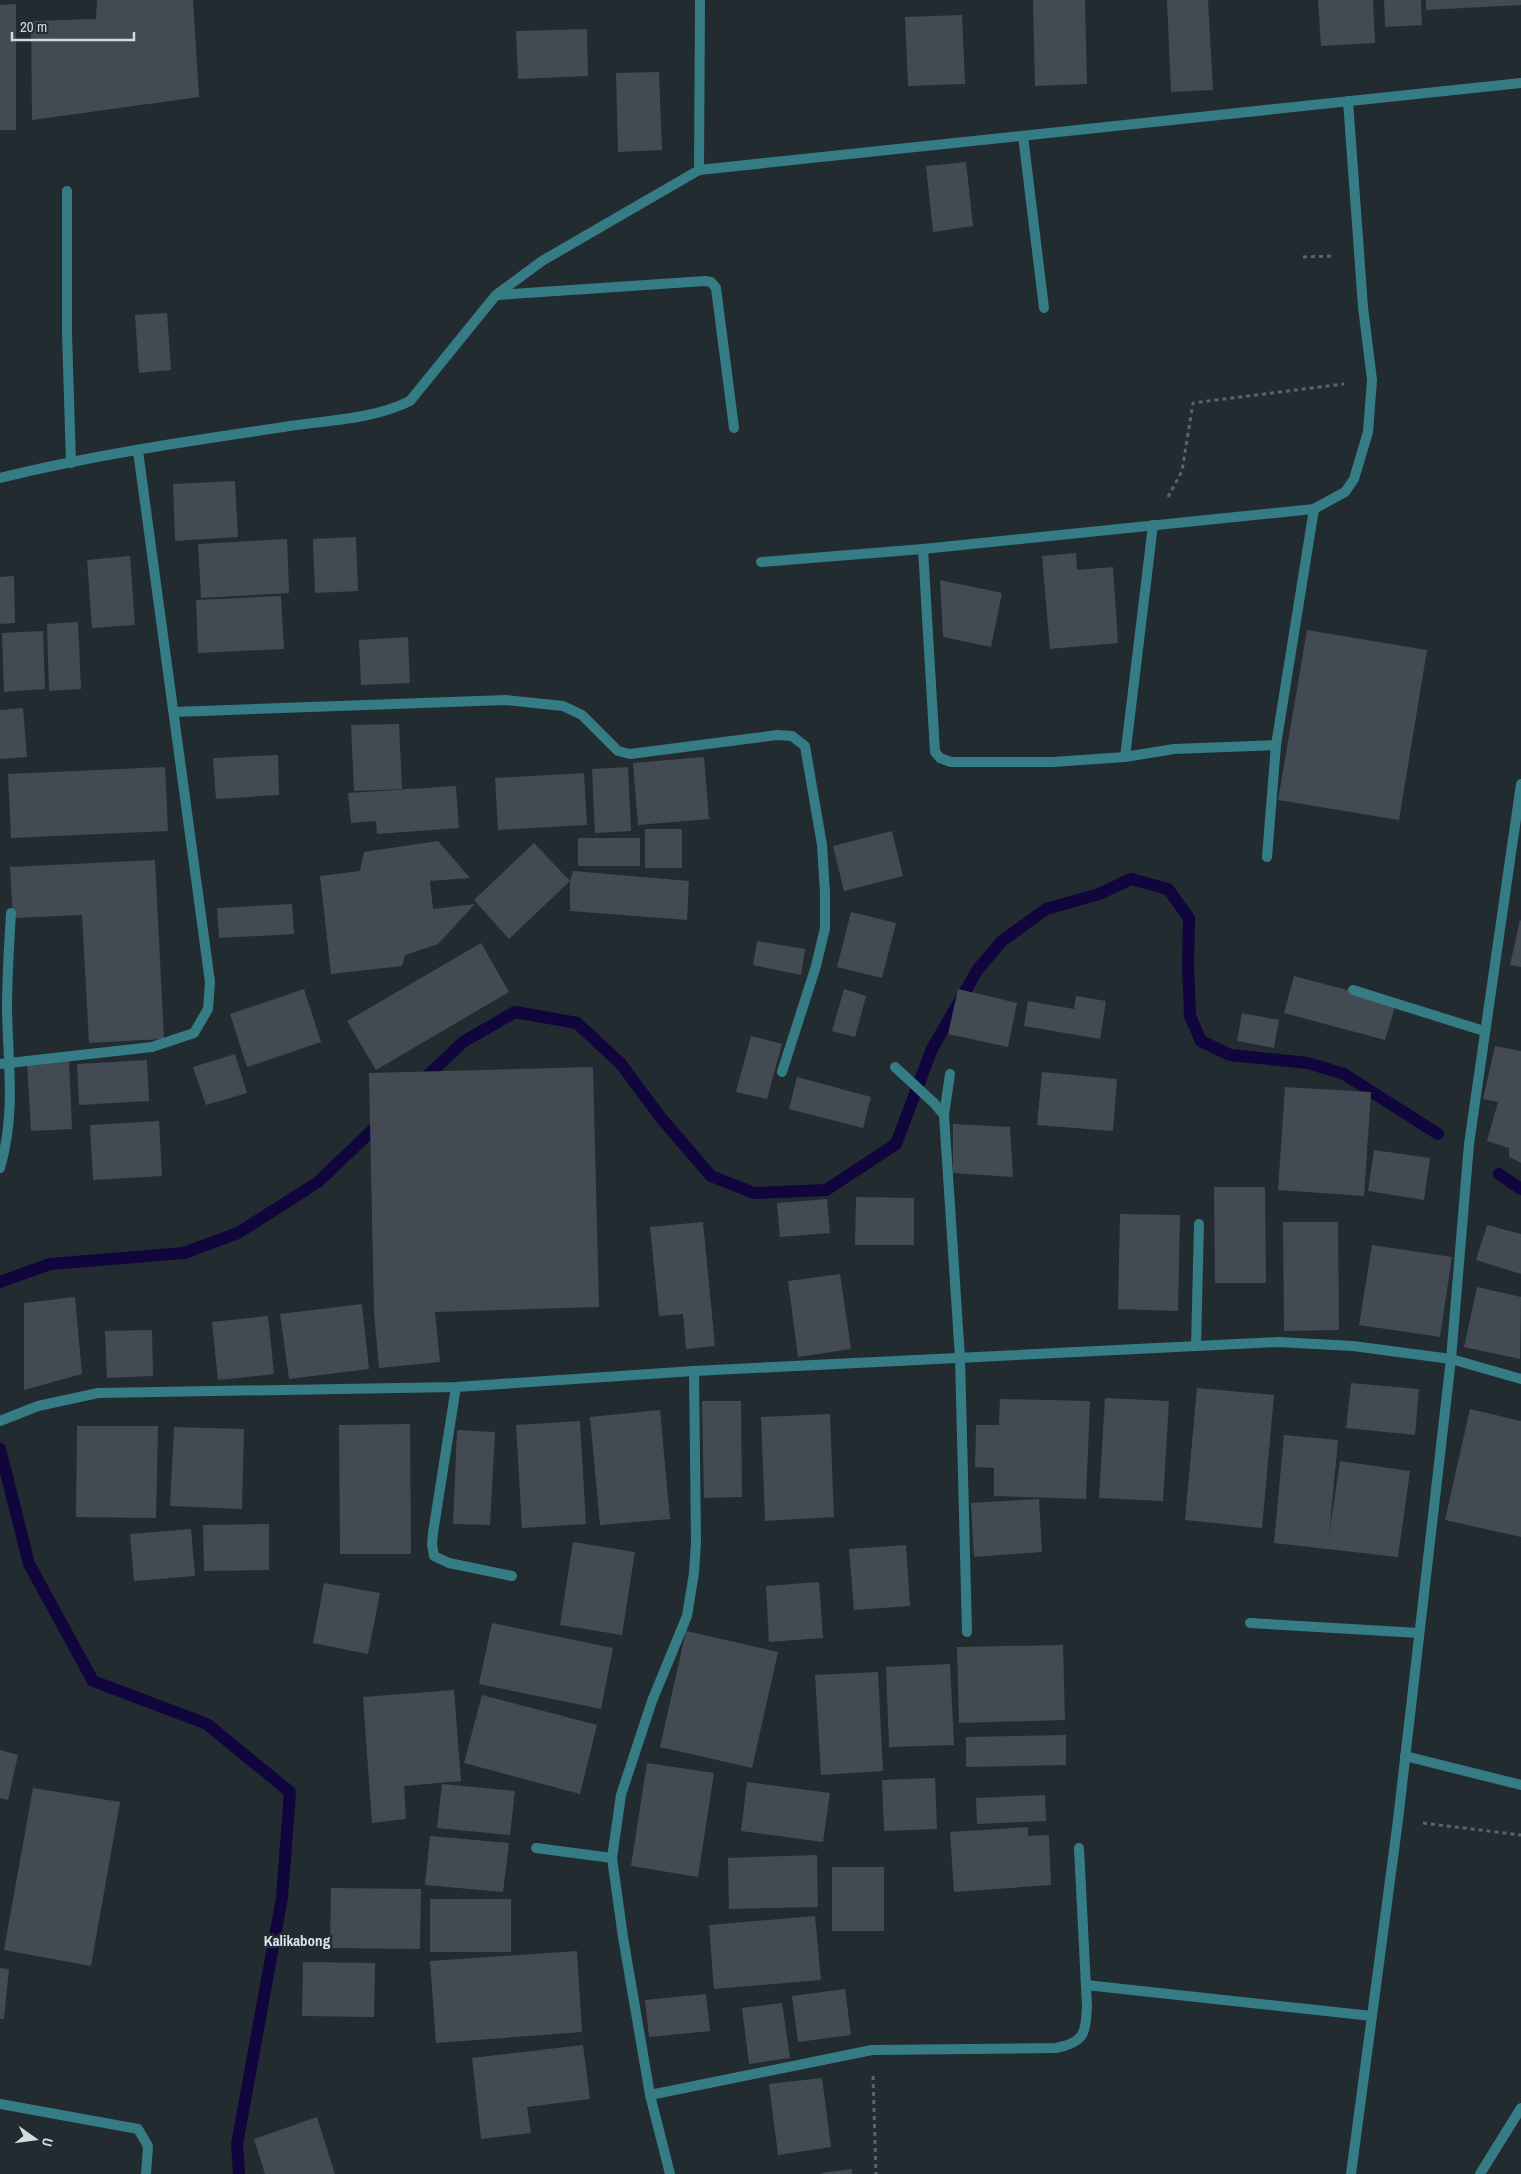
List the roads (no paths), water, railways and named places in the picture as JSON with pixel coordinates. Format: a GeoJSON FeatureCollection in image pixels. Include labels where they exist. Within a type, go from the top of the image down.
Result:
{"type":"FeatureCollection","features":[{"type":"Feature","properties":{"kind":"street"},"geometry":{"type":"LineString","coordinates":[[699,170],[700,0]]}},
{"type":"Feature","properties":{"kind":"street"},"geometry":{"type":"LineString","coordinates":[[0,478],[138,451],[391,410],[410,401],[496,295],[542,261],[699,170],[1521,83]]}},
{"type":"Feature","properties":{"kind":"street"},"geometry":{"type":"LineString","coordinates":[[761,562],[923,549],[1314,509],[1345,492],[1354,480],[1368,432],[1372,380],[1362,307],[1348,101]]}},
{"type":"Feature","properties":{"kind":"street"},"geometry":{"type":"LineString","coordinates":[[1023,136],[1044,308]]}},
{"type":"Feature","properties":{"kind":"street"},"geometry":{"type":"LineString","coordinates":[[67,191],[67,333],[70,463]]}},
{"type":"Feature","properties":{"kind":"street"},"geometry":{"type":"LineString","coordinates":[[496,295],[712,282],[716,288],[734,428]]}},
{"type":"Feature","properties":{"kind":"street"},"geometry":{"type":"LineString","coordinates":[[5,1064],[152,1047],[194,1033],[208,1009],[210,982],[138,451]]}},
{"type":"Feature","properties":{"kind":"street"},"geometry":{"type":"LineString","coordinates":[[1267,857],[1276,745],[1314,509]]}},
{"type":"Feature","properties":{"kind":"street"},"geometry":{"type":"LineString","coordinates":[[1125,757],[1153,526]]}},
{"type":"Feature","properties":{"kind":"street"},"geometry":{"type":"LineString","coordinates":[[923,549],[935,752],[940,758],[950,762],[1052,762],[1125,757],[1174,749],[1276,745]]}},
{"type":"Feature","properties":{"kind":"street"},"geometry":{"type":"LineString","coordinates":[[174,712],[506,700],[563,706],[582,715],[618,751],[630,754],[777,735],[792,736],[805,746],[820,836],[825,893],[825,928],[816,966],[782,1072]]}},
{"type":"Feature","properties":{"kind":"street"},"geometry":{"type":"LineString","coordinates":[[1351,2174],[1398,1820],[1451,1359],[1469,1144],[1521,784]]}},
{"type":"Feature","properties":{"kind":"street"},"geometry":{"type":"LineString","coordinates":[[0,1168],[10,1126],[5,1064],[11,913]]}},
{"type":"Feature","properties":{"kind":"street"},"geometry":{"type":"LineString","coordinates":[[1353,990],[1484,1031]]}},
{"type":"Feature","properties":{"kind":"street"},"geometry":{"type":"LineString","coordinates":[[895,1067],[934,1103],[944,1115]]}},
{"type":"Feature","properties":{"kind":"street"},"geometry":{"type":"LineString","coordinates":[[950,1074],[944,1115],[960,1358],[967,1632]]}},
{"type":"Feature","properties":{"kind":"street"},"geometry":{"type":"LineString","coordinates":[[1196,1346],[1200,1224]]}},
{"type":"Feature","properties":{"kind":"street"},"geometry":{"type":"LineString","coordinates":[[0,1421],[38,1406],[98,1393],[456,1387],[694,1371],[1278,1342],[1353,1346],[1451,1359],[1521,1379]]}},
{"type":"Feature","properties":{"kind":"street"},"geometry":{"type":"LineString","coordinates":[[670,2174],[650,2094],[623,1937],[612,1858],[621,1795],[652,1701],[687,1616],[690,1599],[696,1542],[694,1371]]}},
{"type":"Feature","properties":{"kind":"street"},"geometry":{"type":"LineString","coordinates":[[456,1387],[432,1538],[434,1556],[449,1563],[512,1576]]}},
{"type":"Feature","properties":{"kind":"street"},"geometry":{"type":"LineString","coordinates":[[1250,1623],[1419,1633]]}},
{"type":"Feature","properties":{"kind":"street"},"geometry":{"type":"LineString","coordinates":[[1405,1756],[1521,1785]]}},
{"type":"Feature","properties":{"kind":"street"},"geometry":{"type":"LineString","coordinates":[[536,1848],[612,1858]]}},
{"type":"Feature","properties":{"kind":"street"},"geometry":{"type":"LineString","coordinates":[[650,2094],[872,2050],[1056,2048],[1073,2044],[1085,2030],[1086,1985],[1079,1848]]}},
{"type":"Feature","properties":{"kind":"street"},"geometry":{"type":"LineString","coordinates":[[1086,1985],[1372,2016]]}},
{"type":"Feature","properties":{"kind":"street"},"geometry":{"type":"LineString","coordinates":[[0,2104],[138,2129],[148,2146],[146,2174]]}},
{"type":"Feature","properties":{"kind":"street"},"geometry":{"type":"LineString","coordinates":[[1480,2174],[1521,2108]]}},
{"type":"Feature","properties":{"kind":"waterway"},"geometry":{"type":"LineString","coordinates":[[421,1082],[463,1042],[515,1012],[577,1023],[621,1064],[661,1118],[711,1176],[754,1193],[826,1190],[896,1144],[932,1049],[978,969],[1002,941],[1046,909],[1099,894],[1131,879],[1168,889],[1189,918],[1190,1016],[1201,1041],[1230,1055],[1308,1063],[1344,1074],[1438,1134]]}},
{"type":"Feature","properties":{"kind":"waterway"},"geometry":{"type":"LineString","coordinates":[[0,1282],[50,1264],[184,1253],[238,1233],[318,1182],[382,1121]]}},
{"type":"Feature","properties":{"kind":"waterway"},"geometry":{"type":"LineString","coordinates":[[1499,1174],[1521,1189]]}},
{"type":"Feature","properties":{"kind":"waterway"},"geometry":{"type":"LineString","coordinates":[[0,1449],[29,1564],[93,1681],[207,1724],[290,1792],[282,1898],[237,2144],[239,2174]]}},
{"type":"Feature","properties":{"kind":"district","name":"Kalikabong"},"geometry":{"type":"Point","coordinates":[297,1941]}}]}
